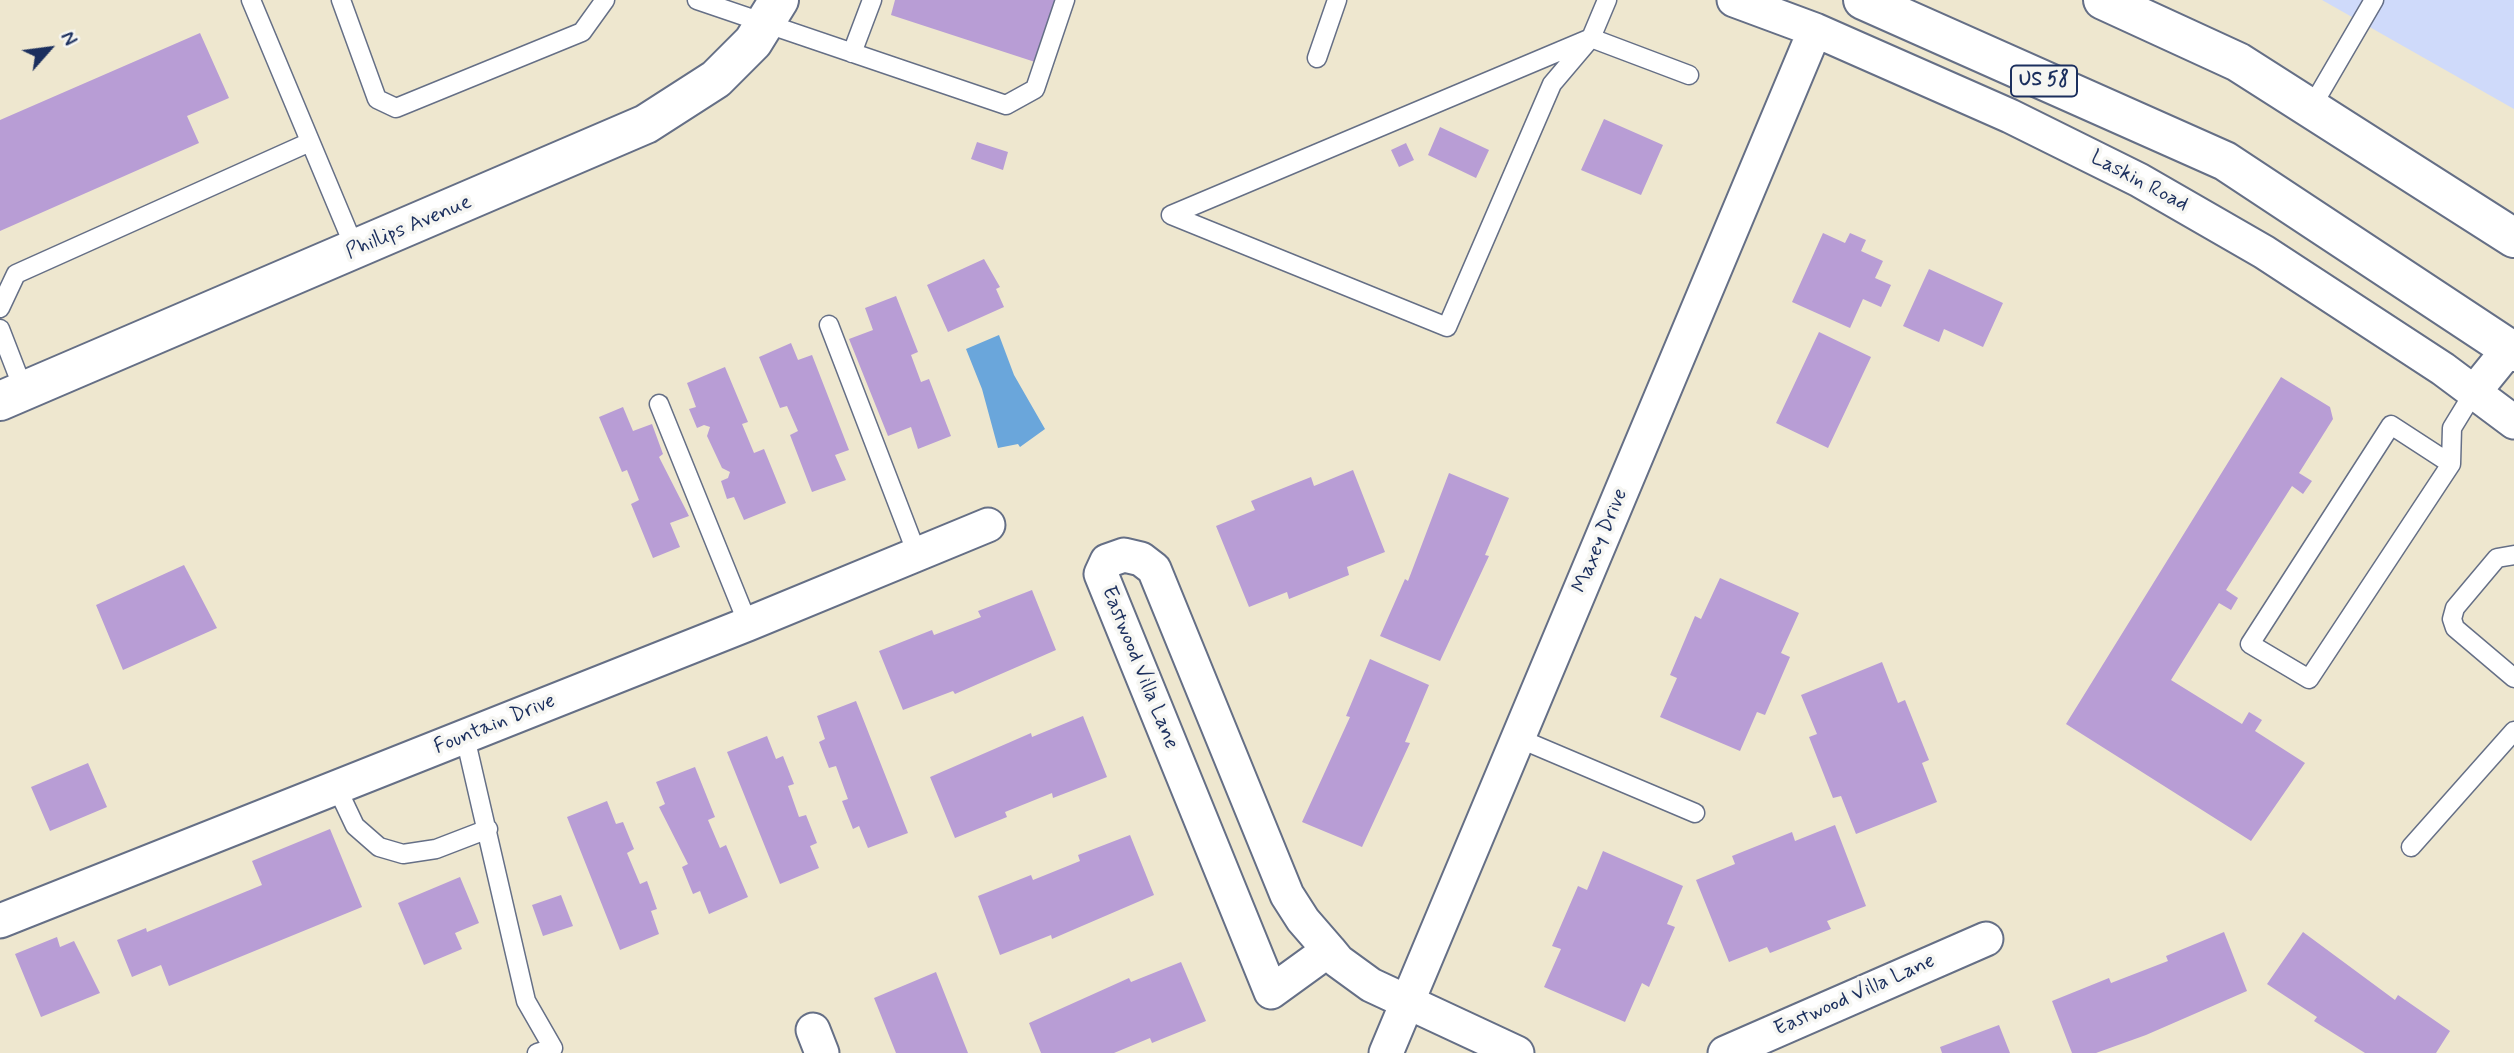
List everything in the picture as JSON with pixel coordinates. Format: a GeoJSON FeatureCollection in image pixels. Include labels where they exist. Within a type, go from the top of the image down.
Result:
{"type":"FeatureCollection","features":[{"type":"Feature","properties":{"kind":"main road","name":"US 58"},"geometry":{"type":"LineString","coordinates":[[1863,0],[2225,161],[2512,348]]}},
{"type":"Feature","properties":{"kind":"main road"},"geometry":{"type":"LineString","coordinates":[[2103,0],[2238,62],[2514,238]]}},
{"type":"Feature","properties":{"kind":"main road","name":"Phillips Avenue"},"geometry":{"type":"LineString","coordinates":[[12,396],[356,251],[646,124],[716,79],[753,41],[772,11]]}},
{"type":"Feature","properties":{"kind":"street","name":"Laskin Road"},"geometry":{"type":"LineString","coordinates":[[1734,0],[1815,30],[2010,116],[2139,180],[2264,252],[2474,392],[2514,422]]}},
{"type":"Feature","properties":{"kind":"street","name":"Maxey Drive"},"geometry":{"type":"LineString","coordinates":[[1386,1053],[1815,30]]}},
{"type":"Feature","properties":{"kind":"street"},"geometry":{"type":"LineString","coordinates":[[2474,392],[2512,348]]}},
{"type":"Feature","properties":{"kind":"street","name":"Fountain Drive"},"geometry":{"type":"LineString","coordinates":[[0,921],[748,624],[988,525]]}},
{"type":"Feature","properties":{"kind":"street","name":"Eastwood Villa Lane"},"geometry":{"type":"LineString","coordinates":[[1329,950],[1271,992],[1101,574],[1107,561],[1124,555],[1141,559],[1154,569],[1287,895],[1303,920],[1329,950],[1338,961],[1371,985],[1517,1053]]}},
{"type":"Feature","properties":{"kind":"street","name":"Eastwood Villa Lane"},"geometry":{"type":"LineString","coordinates":[[1744,1049],[1986,939]]}},
{"type":"Feature","properties":{"kind":"lane"},"geometry":{"type":"LineString","coordinates":[[251,0],[356,251]]}},
{"type":"Feature","properties":{"kind":"lane"},"geometry":{"type":"LineString","coordinates":[[341,0],[377,99],[396,108],[582,32],[606,0]]}},
{"type":"Feature","properties":{"kind":"lane"},"geometry":{"type":"LineString","coordinates":[[697,0],[772,11],[852,53],[1006,105],[1035,89],[1065,0]]}},
{"type":"Feature","properties":{"kind":"lane"},"geometry":{"type":"LineString","coordinates":[[852,53],[872,0]]}},
{"type":"Feature","properties":{"kind":"lane"},"geometry":{"type":"LineString","coordinates":[[1317,58],[1337,0]]}},
{"type":"Feature","properties":{"kind":"lane"},"geometry":{"type":"LineString","coordinates":[[1607,0],[1591,38],[1552,84],[1447,327],[1171,215],[1591,38],[1689,75]]}},
{"type":"Feature","properties":{"kind":"lane"},"geometry":{"type":"LineString","coordinates":[[2311,108],[2374,0]]}},
{"type":"Feature","properties":{"kind":"lane"},"geometry":{"type":"LineString","coordinates":[[0,309],[16,274],[310,142]]}},
{"type":"Feature","properties":{"kind":"lane"},"geometry":{"type":"LineString","coordinates":[[829,325],[917,554]]}},
{"type":"Feature","properties":{"kind":"lane"},"geometry":{"type":"LineString","coordinates":[[0,329],[12,396]]}},
{"type":"Feature","properties":{"kind":"lane"},"geometry":{"type":"LineString","coordinates":[[2451,464],[2391,425],[2250,644],[2309,679],[2451,464],[2452,428],[2474,392]]}},
{"type":"Feature","properties":{"kind":"lane"},"geometry":{"type":"LineString","coordinates":[[659,404],[748,624]]}},
{"type":"Feature","properties":{"kind":"lane"},"geometry":{"type":"LineString","coordinates":[[2514,555],[2497,558],[2455,608],[2452,619],[2455,628],[2514,678]]}},
{"type":"Feature","properties":{"kind":"lane"},"geometry":{"type":"LineString","coordinates":[[2411,847],[2514,731]]}},
{"type":"Feature","properties":{"kind":"lane"},"geometry":{"type":"LineString","coordinates":[[465,737],[526,1001],[553,1048],[537,1053]]}},
{"type":"Feature","properties":{"kind":"lane"},"geometry":{"type":"LineString","coordinates":[[1518,738],[1695,813]]}},
{"type":"Feature","properties":{"kind":"lane"},"geometry":{"type":"LineString","coordinates":[[337,788],[355,826],[379,847],[403,854],[436,849],[488,829]]}},
{"type":"Feature","properties":{"kind":"shaded area"},"geometry":{"type":"Polygon","coordinates":[[[2322,0],[2514,0],[2514,109],[2322,0]]]}},
{"type":"Feature","properties":{"kind":"water"},"geometry":{"type":"Polygon","coordinates":[[[999,335],[1014,375],[1045,429],[1020,447],[1018,444],[998,448],[982,389],[966,349],[999,335]]]}},
{"type":"Feature","properties":{"kind":"building"},"geometry":{"type":"Polygon","coordinates":[[[895,0],[1056,0],[1035,62],[891,15],[895,0]]]}},
{"type":"Feature","properties":{"kind":"building"},"geometry":{"type":"Polygon","coordinates":[[[200,33],[229,98],[187,116],[199,143],[0,231],[0,120],[200,33]]]}},
{"type":"Feature","properties":{"kind":"building"},"geometry":{"type":"Polygon","coordinates":[[[1604,119],[1663,145],[1641,195],[1581,170],[1604,119]]]}},
{"type":"Feature","properties":{"kind":"building"},"geometry":{"type":"Polygon","coordinates":[[[1440,127],[1489,150],[1476,178],[1428,155],[1440,127]]]}},
{"type":"Feature","properties":{"kind":"building"},"geometry":{"type":"Polygon","coordinates":[[[977,142],[1008,152],[1003,170],[971,159],[977,142]]]}},
{"type":"Feature","properties":{"kind":"building"},"geometry":{"type":"Polygon","coordinates":[[[1406,143],[1414,160],[1399,167],[1391,150],[1406,143]]]}},
{"type":"Feature","properties":{"kind":"building"},"geometry":{"type":"Polygon","coordinates":[[[1823,233],[1845,243],[1850,233],[1866,240],[1861,251],[1883,261],[1875,278],[1891,285],[1881,307],[1863,299],[1850,328],[1792,302],[1823,233]]]}},
{"type":"Feature","properties":{"kind":"building"},"geometry":{"type":"Polygon","coordinates":[[[984,259],[1000,287],[996,289],[1004,307],[948,332],[927,285],[984,259]]]}},
{"type":"Feature","properties":{"kind":"building"},"geometry":{"type":"Polygon","coordinates":[[[1929,269],[2003,303],[1983,347],[1944,329],[1939,342],[1903,326],[1929,269]]]}},
{"type":"Feature","properties":{"kind":"building"},"geometry":{"type":"Polygon","coordinates":[[[896,296],[918,352],[911,355],[921,382],[929,379],[951,436],[918,449],[911,427],[888,436],[849,339],[873,330],[865,308],[896,296]]]}},
{"type":"Feature","properties":{"kind":"building"},"geometry":{"type":"Polygon","coordinates":[[[1819,332],[1871,357],[1828,448],[1776,423],[1819,332]]]}},
{"type":"Feature","properties":{"kind":"building"},"geometry":{"type":"Polygon","coordinates":[[[791,343],[798,360],[812,355],[849,450],[835,455],[846,480],[812,492],[790,435],[798,431],[787,406],[780,408],[759,357],[791,343]]]}},
{"type":"Feature","properties":{"kind":"building"},"geometry":{"type":"Polygon","coordinates":[[[725,367],[748,422],[742,424],[754,453],[764,449],[786,503],[744,520],[734,497],[727,499],[721,481],[728,478],[730,472],[722,468],[707,436],[710,427],[704,425],[697,428],[689,409],[696,407],[687,383],[725,367]]]}},
{"type":"Feature","properties":{"kind":"building"},"geometry":{"type":"Polygon","coordinates":[[[2281,377],[2330,407],[2333,419],[2299,473],[2312,481],[2303,494],[2292,486],[2226,590],[2238,598],[2231,610],[2219,603],[2171,680],[2242,724],[2249,712],[2262,720],[2255,731],[2305,763],[2251,841],[2066,724],[2281,377]]]}},
{"type":"Feature","properties":{"kind":"building"},"geometry":{"type":"Polygon","coordinates":[[[623,407],[633,431],[652,424],[663,454],[659,457],[689,516],[670,523],[680,547],[653,558],[631,504],[639,500],[627,470],[622,472],[599,417],[623,407]]]}},
{"type":"Feature","properties":{"kind":"building"},"geometry":{"type":"Polygon","coordinates":[[[1353,470],[1385,552],[1347,567],[1349,575],[1289,599],[1287,592],[1249,607],[1216,526],[1255,510],[1251,501],[1311,477],[1314,486],[1353,470]]]}},
{"type":"Feature","properties":{"kind":"building"},"geometry":{"type":"Polygon","coordinates":[[[1449,473],[1509,498],[1485,555],[1489,556],[1440,661],[1380,636],[1405,579],[1408,581],[1449,473]]]}},
{"type":"Feature","properties":{"kind":"building"},"geometry":{"type":"Polygon","coordinates":[[[184,565],[217,628],[123,670],[96,605],[184,565]]]}},
{"type":"Feature","properties":{"kind":"building"},"geometry":{"type":"Polygon","coordinates":[[[1720,578],[1799,613],[1781,653],[1790,657],[1765,715],[1757,712],[1740,751],[1660,717],[1677,678],[1670,675],[1695,616],[1701,619],[1720,578]]]}},
{"type":"Feature","properties":{"kind":"building"},"geometry":{"type":"Polygon","coordinates":[[[1032,590],[1056,650],[955,694],[953,691],[903,710],[879,651],[932,630],[934,635],[981,617],[978,611],[1032,590]]]}},
{"type":"Feature","properties":{"kind":"building"},"geometry":{"type":"Polygon","coordinates":[[[1370,659],[1429,685],[1405,742],[1410,743],[1362,847],[1302,822],[1350,717],[1346,716],[1370,659]]]}},
{"type":"Feature","properties":{"kind":"building"},"geometry":{"type":"Polygon","coordinates":[[[1882,662],[1898,703],[1905,700],[1929,760],[1922,763],[1937,802],[1856,834],[1841,796],[1833,798],[1809,737],[1817,734],[1801,695],[1882,662]]]}},
{"type":"Feature","properties":{"kind":"building"},"geometry":{"type":"Polygon","coordinates":[[[856,701],[908,833],[868,848],[859,826],[853,829],[842,801],[848,799],[836,766],[829,768],[819,742],[825,739],[817,716],[856,701]]]}},
{"type":"Feature","properties":{"kind":"building"},"geometry":{"type":"Polygon","coordinates":[[[1083,716],[1107,777],[1053,798],[1052,793],[1005,812],[1007,817],[955,838],[930,777],[1031,733],[1032,737],[1083,716]]]}},
{"type":"Feature","properties":{"kind":"building"},"geometry":{"type":"Polygon","coordinates":[[[767,736],[776,759],[783,756],[794,784],[788,786],[799,817],[806,815],[817,843],[810,846],[819,868],[780,884],[727,752],[767,736]]]}},
{"type":"Feature","properties":{"kind":"building"},"geometry":{"type":"Polygon","coordinates":[[[88,763],[107,807],[50,831],[31,787],[88,763]]]}},
{"type":"Feature","properties":{"kind":"building"},"geometry":{"type":"Polygon","coordinates":[[[695,767],[715,817],[708,820],[720,848],[726,845],[748,897],[709,914],[700,891],[693,894],[682,867],[688,864],[659,807],[665,804],[656,782],[695,767]]]}},
{"type":"Feature","properties":{"kind":"building"},"geometry":{"type":"Polygon","coordinates":[[[607,801],[616,824],[623,822],[634,849],[627,853],[640,884],[647,881],[657,909],[651,911],[659,934],[620,950],[567,817],[607,801]]]}},
{"type":"Feature","properties":{"kind":"building"},"geometry":{"type":"Polygon","coordinates":[[[1835,825],[1866,906],[1827,921],[1831,929],[1770,953],[1767,947],[1729,962],[1696,880],[1735,864],[1732,856],[1792,832],[1795,841],[1835,825]]]}},
{"type":"Feature","properties":{"kind":"building"},"geometry":{"type":"Polygon","coordinates":[[[330,829],[362,907],[169,986],[161,965],[132,977],[117,940],[146,928],[147,932],[262,885],[252,861],[330,829]]]}},
{"type":"Feature","properties":{"kind":"building"},"geometry":{"type":"Polygon","coordinates":[[[1130,835],[1154,895],[1052,939],[1051,935],[1000,955],[978,896],[1031,875],[1033,880],[1080,861],[1078,855],[1130,835]]]}},
{"type":"Feature","properties":{"kind":"building"},"geometry":{"type":"Polygon","coordinates":[[[1603,851],[1683,886],[1667,924],[1675,927],[1649,987],[1642,983],[1625,1022],[1544,987],[1561,949],[1552,946],[1578,886],[1587,890],[1603,851]]]}},
{"type":"Feature","properties":{"kind":"building"},"geometry":{"type":"Polygon","coordinates":[[[460,877],[479,923],[455,933],[462,949],[424,965],[398,903],[460,877]]]}},
{"type":"Feature","properties":{"kind":"building"},"geometry":{"type":"Polygon","coordinates":[[[561,895],[573,926],[543,936],[532,905],[561,895]]]}},
{"type":"Feature","properties":{"kind":"building"},"geometry":{"type":"Polygon","coordinates":[[[2224,932],[2247,991],[2146,1035],[2096,1053],[2072,1053],[2052,1001],[2109,978],[2111,983],[2168,961],[2166,956],[2224,932]]]}},
{"type":"Feature","properties":{"kind":"building"},"geometry":{"type":"Polygon","coordinates":[[[2303,932],[2395,1000],[2398,995],[2450,1031],[2436,1053],[2365,1053],[2314,1021],[2317,1017],[2267,984],[2303,932]]]}},
{"type":"Feature","properties":{"kind":"building"},"geometry":{"type":"Polygon","coordinates":[[[57,937],[60,947],[74,941],[100,993],[41,1017],[15,954],[57,937]]]}},
{"type":"Feature","properties":{"kind":"building"},"geometry":{"type":"Polygon","coordinates":[[[1181,962],[1206,1021],[1152,1043],[1150,1038],[1114,1053],[1041,1053],[1029,1023],[1129,978],[1131,982],[1181,962]]]}},
{"type":"Feature","properties":{"kind":"building"},"geometry":{"type":"Polygon","coordinates":[[[936,972],[968,1053],[896,1053],[874,998],[936,972]]]}},
{"type":"Feature","properties":{"kind":"building"},"geometry":{"type":"Polygon","coordinates":[[[1999,1025],[2010,1053],[1942,1053],[1940,1047],[1999,1025]]]}}]}
